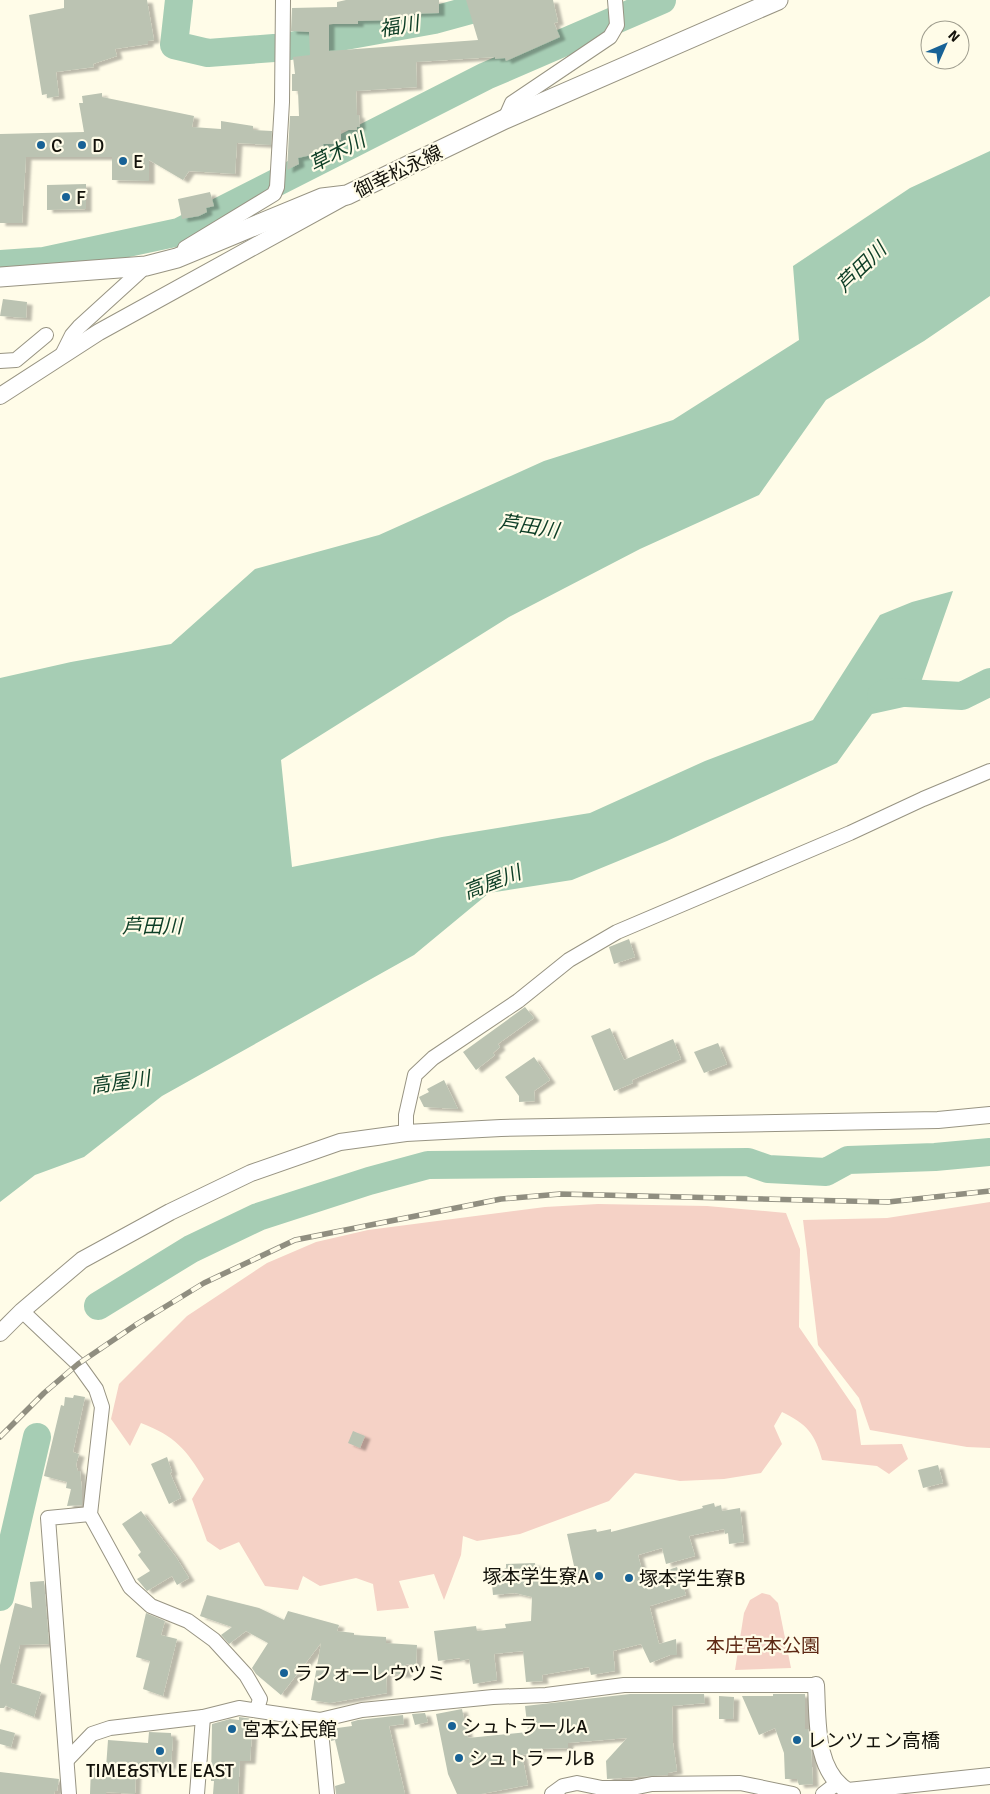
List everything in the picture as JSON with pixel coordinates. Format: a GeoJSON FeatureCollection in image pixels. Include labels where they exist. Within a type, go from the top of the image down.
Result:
{"type":"FeatureCollection","features":[{"type":"Feature","properties":{"kind":"main road","name":"御幸松永線"},"geometry":{"type":"LineString","coordinates":[[0,276],[146,266],[177,258],[322,198],[347,195],[505,119],[778,0]]}},
{"type":"Feature","properties":{"kind":"street"},"geometry":{"type":"LineString","coordinates":[[177,258],[185,247],[274,194],[277,182],[282,102],[283,0]]}},
{"type":"Feature","properties":{"kind":"street"},"geometry":{"type":"LineString","coordinates":[[505,119],[512,103],[610,37],[617,20],[615,0]]}},
{"type":"Feature","properties":{"kind":"street"},"geometry":{"type":"LineString","coordinates":[[0,396],[99,332],[347,195]]}},
{"type":"Feature","properties":{"kind":"street"},"geometry":{"type":"LineString","coordinates":[[62,355],[72,335],[79,327],[146,266]]}},
{"type":"Feature","properties":{"kind":"street"},"geometry":{"type":"LineString","coordinates":[[0,361],[16,360],[46,335]]}},
{"type":"Feature","properties":{"kind":"street"},"geometry":{"type":"LineString","coordinates":[[406,1134],[406,1115],[415,1075],[433,1058],[518,1001],[569,960],[617,932],[990,771]]}},
{"type":"Feature","properties":{"kind":"street"},"geometry":{"type":"LineString","coordinates":[[0,1333],[22,1311],[82,1260],[170,1212],[251,1173],[340,1142],[406,1134],[500,1128],[938,1120],[990,1114]]}},
{"type":"Feature","properties":{"kind":"street"},"geometry":{"type":"LineString","coordinates":[[22,1311],[78,1364],[96,1389],[102,1407],[90,1514],[130,1587],[151,1606],[188,1621],[214,1640],[246,1675],[260,1699],[257,1709]]}},
{"type":"Feature","properties":{"kind":"street"},"geometry":{"type":"LineString","coordinates":[[69,1794],[68,1759],[48,1518],[90,1514]]}},
{"type":"Feature","properties":{"kind":"street"},"geometry":{"type":"LineString","coordinates":[[68,1759],[92,1734],[110,1728],[203,1717],[239,1708],[257,1709],[320,1720],[362,1710],[493,1697],[546,1695],[624,1685],[816,1685],[820,1740],[830,1789],[848,1791],[990,1776]]}},
{"type":"Feature","properties":{"kind":"street"},"geometry":{"type":"LineString","coordinates":[[197,1794],[203,1717]]}},
{"type":"Feature","properties":{"kind":"street"},"geometry":{"type":"LineString","coordinates":[[320,1720],[327,1794]]}},
{"type":"Feature","properties":{"kind":"street"},"geometry":{"type":"LineString","coordinates":[[552,1794],[563,1786],[577,1783],[602,1788],[632,1788],[652,1784],[740,1782],[792,1794]]}},
{"type":"Feature","properties":{"kind":"green space"},"geometry":{"type":"Polygon","coordinates":[[[990,1202],[990,1448],[967,1447],[870,1430],[859,1398],[818,1345],[803,1220],[887,1218],[990,1202]]]}},
{"type":"Feature","properties":{"kind":"green space"},"geometry":{"type":"Polygon","coordinates":[[[598,1204],[707,1206],[786,1213],[800,1249],[799,1327],[856,1410],[861,1445],[902,1444],[908,1459],[889,1474],[877,1466],[822,1460],[809,1431],[798,1421],[782,1412],[774,1426],[782,1444],[761,1473],[724,1479],[680,1481],[635,1473],[609,1501],[520,1534],[477,1541],[463,1536],[461,1555],[444,1600],[434,1574],[399,1581],[409,1608],[377,1611],[373,1584],[356,1578],[320,1586],[303,1576],[298,1590],[265,1586],[239,1542],[220,1550],[207,1541],[192,1499],[204,1479],[185,1452],[163,1433],[141,1423],[130,1446],[111,1419],[119,1384],[187,1316],[267,1263],[316,1242],[368,1230],[545,1207],[598,1204]]]}},
{"type":"Feature","properties":{"kind":"green space","name":"本庄宮本公園"},"geometry":{"type":"Polygon","coordinates":[[[762,1593],[770,1595],[778,1603],[791,1668],[735,1670],[744,1613],[750,1600],[762,1593]]]}},
{"type":"Feature","properties":{"kind":"water","name":"芦田川"},"geometry":{"type":"Polygon","coordinates":[[[990,151],[990,296],[924,341],[826,400],[759,495],[640,549],[509,617],[281,760],[292,867],[442,837],[590,813],[705,761],[813,720],[880,615],[912,602],[953,591],[913,705],[872,714],[837,763],[667,841],[572,880],[489,893],[414,955],[162,1096],[84,1157],[35,1175],[0,1202],[0,678],[71,662],[171,644],[255,569],[379,535],[544,461],[673,420],[799,340],[793,266],[910,188],[990,151]]]}},
{"type":"Feature","properties":{"kind":"building"},"geometry":{"type":"Polygon","coordinates":[[[64,0],[147,0],[154,40],[148,41],[148,44],[115,49],[117,56],[93,64],[94,67],[56,72],[59,96],[47,98],[47,94],[42,95],[29,15],[64,8],[64,0]]]}},
{"type":"Feature","properties":{"kind":"building"},"geometry":{"type":"Polygon","coordinates":[[[346,0],[439,0],[439,13],[409,14],[409,17],[396,18],[396,20],[358,21],[358,24],[329,24],[329,51],[478,40],[466,0],[553,0],[558,22],[554,23],[560,37],[506,61],[505,58],[495,59],[495,57],[416,62],[417,87],[356,91],[357,115],[359,115],[360,127],[357,127],[357,130],[341,130],[341,140],[336,140],[336,144],[323,144],[324,147],[320,147],[320,153],[298,158],[299,164],[287,170],[290,116],[299,116],[298,91],[292,91],[292,74],[295,74],[293,57],[310,55],[309,32],[291,31],[292,8],[337,7],[337,2],[346,0]]]}},
{"type":"Feature","properties":{"kind":"building"},"geometry":{"type":"Polygon","coordinates":[[[102,93],[102,97],[194,116],[192,127],[221,129],[221,121],[253,126],[253,130],[272,131],[271,145],[237,143],[235,174],[189,171],[183,180],[149,160],[149,181],[112,180],[112,157],[26,157],[22,223],[0,223],[0,134],[84,132],[79,103],[83,103],[82,96],[102,93]]]}},
{"type":"Feature","properties":{"kind":"building","name":"F"},"geometry":{"type":"Polygon","coordinates":[[[86,184],[86,209],[47,210],[47,185],[86,184]]]}},
{"type":"Feature","properties":{"kind":"building"},"geometry":{"type":"Polygon","coordinates":[[[210,192],[214,206],[206,208],[207,212],[199,216],[182,219],[178,199],[210,192]]]}},
{"type":"Feature","properties":{"kind":"building"},"geometry":{"type":"Polygon","coordinates":[[[3,299],[27,302],[26,318],[0,316],[3,299]]]}},
{"type":"Feature","properties":{"kind":"building"},"geometry":{"type":"Polygon","coordinates":[[[629,939],[635,957],[614,964],[609,947],[629,939]]]}},
{"type":"Feature","properties":{"kind":"building"},"geometry":{"type":"Polygon","coordinates":[[[525,1007],[534,1018],[498,1044],[500,1047],[493,1053],[495,1055],[476,1070],[463,1052],[525,1007]]]}},
{"type":"Feature","properties":{"kind":"building"},"geometry":{"type":"Polygon","coordinates":[[[610,1028],[624,1060],[673,1039],[681,1059],[632,1080],[633,1083],[614,1091],[591,1036],[610,1028]]]}},
{"type":"Feature","properties":{"kind":"building"},"geometry":{"type":"Polygon","coordinates":[[[718,1043],[727,1064],[704,1073],[694,1052],[718,1043]]]}},
{"type":"Feature","properties":{"kind":"building"},"geometry":{"type":"Polygon","coordinates":[[[534,1057],[550,1080],[534,1091],[535,1101],[519,1102],[519,1096],[505,1077],[534,1057]]]}},
{"type":"Feature","properties":{"kind":"building"},"geometry":{"type":"Polygon","coordinates":[[[444,1080],[458,1109],[424,1107],[419,1097],[429,1092],[427,1089],[444,1080]]]}},
{"type":"Feature","properties":{"kind":"building"},"geometry":{"type":"Polygon","coordinates":[[[74,1395],[85,1397],[73,1452],[79,1454],[76,1465],[78,1471],[80,1471],[82,1505],[67,1506],[71,1489],[66,1488],[67,1482],[44,1476],[61,1405],[64,1406],[65,1397],[73,1398],[74,1395]]]}},
{"type":"Feature","properties":{"kind":"building"},"geometry":{"type":"Polygon","coordinates":[[[353,1431],[365,1436],[360,1448],[348,1443],[353,1431]]]}},
{"type":"Feature","properties":{"kind":"building"},"geometry":{"type":"Polygon","coordinates":[[[167,1457],[172,1472],[170,1473],[181,1498],[169,1504],[151,1464],[167,1457]]]}},
{"type":"Feature","properties":{"kind":"building"},"geometry":{"type":"Polygon","coordinates":[[[938,1465],[943,1483],[923,1488],[918,1470],[938,1465]]]}},
{"type":"Feature","properties":{"kind":"building"},"geometry":{"type":"Polygon","coordinates":[[[714,1503],[715,1507],[721,1505],[722,1511],[740,1508],[744,1542],[729,1544],[728,1533],[725,1534],[724,1529],[689,1536],[695,1556],[666,1564],[662,1548],[638,1555],[644,1578],[677,1567],[686,1595],[650,1606],[650,1608],[659,1644],[676,1639],[677,1655],[670,1655],[650,1663],[641,1644],[613,1651],[615,1671],[591,1675],[589,1667],[542,1675],[543,1681],[526,1682],[523,1651],[494,1654],[497,1680],[473,1684],[469,1659],[460,1661],[460,1658],[438,1661],[434,1631],[476,1626],[477,1631],[506,1628],[505,1624],[531,1621],[532,1597],[515,1593],[493,1595],[491,1574],[494,1574],[493,1571],[506,1568],[506,1564],[535,1563],[536,1572],[543,1571],[544,1583],[576,1575],[567,1534],[596,1529],[597,1532],[611,1529],[611,1532],[703,1508],[702,1506],[714,1503]]]}},
{"type":"Feature","properties":{"kind":"building"},"geometry":{"type":"Polygon","coordinates":[[[141,1511],[176,1557],[189,1578],[177,1585],[172,1576],[147,1591],[137,1579],[150,1571],[138,1555],[141,1552],[122,1524],[141,1511]]]}},
{"type":"Feature","properties":{"kind":"building"},"geometry":{"type":"Polygon","coordinates":[[[44,1581],[49,1644],[20,1645],[11,1683],[41,1692],[34,1717],[6,1706],[7,1704],[4,1708],[0,1708],[0,1665],[15,1603],[32,1608],[30,1582],[44,1581]]]}},
{"type":"Feature","properties":{"kind":"building"},"geometry":{"type":"Polygon","coordinates":[[[207,1595],[259,1608],[284,1620],[288,1611],[339,1625],[337,1631],[354,1633],[354,1635],[386,1637],[386,1643],[417,1645],[416,1665],[406,1664],[406,1675],[386,1673],[387,1693],[330,1703],[311,1700],[321,1643],[281,1695],[256,1674],[252,1668],[268,1643],[246,1631],[229,1644],[221,1635],[232,1627],[200,1616],[207,1595]]]}},
{"type":"Feature","properties":{"kind":"building"},"geometry":{"type":"Polygon","coordinates":[[[146,1613],[165,1621],[161,1635],[177,1639],[163,1696],[143,1689],[150,1661],[136,1657],[146,1613]]]}},
{"type":"Feature","properties":{"kind":"building"},"geometry":{"type":"Polygon","coordinates":[[[630,1694],[704,1694],[705,1703],[672,1706],[673,1743],[677,1771],[668,1773],[668,1775],[607,1779],[606,1761],[627,1738],[568,1743],[568,1748],[538,1749],[538,1752],[522,1755],[528,1785],[481,1794],[457,1794],[448,1774],[436,1714],[462,1709],[468,1738],[528,1732],[525,1706],[630,1694]]]}},
{"type":"Feature","properties":{"kind":"building"},"geometry":{"type":"Polygon","coordinates":[[[773,1694],[805,1694],[805,1729],[808,1729],[811,1749],[813,1784],[799,1785],[797,1779],[785,1779],[784,1753],[775,1728],[759,1735],[742,1696],[773,1696],[773,1694]]]}},
{"type":"Feature","properties":{"kind":"building"},"geometry":{"type":"Polygon","coordinates":[[[719,1696],[734,1697],[733,1719],[719,1719],[719,1696]]]}},
{"type":"Feature","properties":{"kind":"building"},"geometry":{"type":"Polygon","coordinates":[[[425,1713],[428,1722],[415,1725],[412,1714],[425,1713]]]}},
{"type":"Feature","properties":{"kind":"building"},"geometry":{"type":"Polygon","coordinates":[[[403,1715],[404,1724],[389,1726],[405,1794],[336,1794],[335,1786],[345,1783],[335,1740],[331,1741],[330,1729],[352,1726],[351,1722],[358,1720],[403,1715]]]}},
{"type":"Feature","properties":{"kind":"building"},"geometry":{"type":"Polygon","coordinates":[[[239,1717],[253,1719],[250,1761],[240,1761],[238,1794],[213,1794],[214,1781],[211,1781],[212,1724],[230,1719],[239,1720],[239,1717]]]}},
{"type":"Feature","properties":{"kind":"building"},"geometry":{"type":"Polygon","coordinates":[[[0,1729],[15,1733],[11,1747],[0,1744],[0,1729]]]}},
{"type":"Feature","properties":{"kind":"building"},"geometry":{"type":"Polygon","coordinates":[[[149,1732],[171,1733],[171,1737],[173,1737],[171,1766],[169,1765],[168,1770],[136,1768],[135,1794],[106,1792],[106,1794],[90,1794],[91,1767],[106,1768],[108,1740],[148,1743],[149,1732]]]}},
{"type":"Feature","properties":{"kind":"building"},"geometry":{"type":"Polygon","coordinates":[[[0,1772],[59,1779],[57,1791],[54,1794],[0,1794],[0,1772]]]}},
{"type":"Feature","properties":{"kind":"waterway","name":"福川"},"geometry":{"type":"LineString","coordinates":[[179,0],[174,45],[208,53],[274,48]]}},
{"type":"Feature","properties":{"kind":"waterway","name":"福川"},"geometry":{"type":"LineString","coordinates":[[290,46],[434,20],[507,0]]}},
{"type":"Feature","properties":{"kind":"waterway","name":"草木川"},"geometry":{"type":"LineString","coordinates":[[0,264],[44,261],[179,232],[486,76],[662,0]]}},
{"type":"Feature","properties":{"kind":"waterway","name":"高屋川"},"geometry":{"type":"LineString","coordinates":[[881,696],[888,692],[962,696],[990,682]]}},
{"type":"Feature","properties":{"kind":"waterway"},"geometry":{"type":"LineString","coordinates":[[98,1306],[191,1249],[258,1217],[369,1181],[428,1165],[748,1162],[768,1169],[826,1172],[848,1160],[935,1157],[990,1152]]}},
{"type":"Feature","properties":{"kind":"waterway"},"geometry":{"type":"LineString","coordinates":[[0,1544],[37,1437]]}},
{"type":"Feature","properties":{"kind":"waterway"},"geometry":{"type":"LineString","coordinates":[[0,1597],[37,1437]]}},
{"type":"Feature","properties":{"kind":"railway"},"geometry":{"type":"LineString","coordinates":[[0,1437],[44,1393],[78,1364],[137,1324],[204,1283],[295,1240],[501,1199],[560,1194],[888,1202],[990,1191]]}},
{"type":"Feature","properties":{"kind":"place","name":"C"},"geometry":{"type":"Point","coordinates":[41,145]}},
{"type":"Feature","properties":{"kind":"place","name":"D"},"geometry":{"type":"Point","coordinates":[82,145]}},
{"type":"Feature","properties":{"kind":"place","name":"E"},"geometry":{"type":"Point","coordinates":[123,161]}},
{"type":"Feature","properties":{"kind":"place","name":"F"},"geometry":{"type":"Point","coordinates":[66,197]}},
{"type":"Feature","properties":{"kind":"place","name":"塚本学生寮A"},"geometry":{"type":"Point","coordinates":[599,1576]}},
{"type":"Feature","properties":{"kind":"place","name":"塚本学生寮B"},"geometry":{"type":"Point","coordinates":[629,1578]}},
{"type":"Feature","properties":{"kind":"place","name":"ラフォーレウツミ"},"geometry":{"type":"Point","coordinates":[284,1673]}},
{"type":"Feature","properties":{"kind":"place","name":"シュトラールA"},"geometry":{"type":"Point","coordinates":[452,1726]}},
{"type":"Feature","properties":{"kind":"place","name":"宮本公民館"},"geometry":{"type":"Point","coordinates":[232,1729]}},
{"type":"Feature","properties":{"kind":"place","name":"レンツェン高橋"},"geometry":{"type":"Point","coordinates":[797,1740]}},
{"type":"Feature","properties":{"kind":"place","name":"TIME&STYLE EAST"},"geometry":{"type":"Point","coordinates":[160,1751]}},
{"type":"Feature","properties":{"kind":"place","name":"シュトラールB"},"geometry":{"type":"Point","coordinates":[459,1758]}}]}
